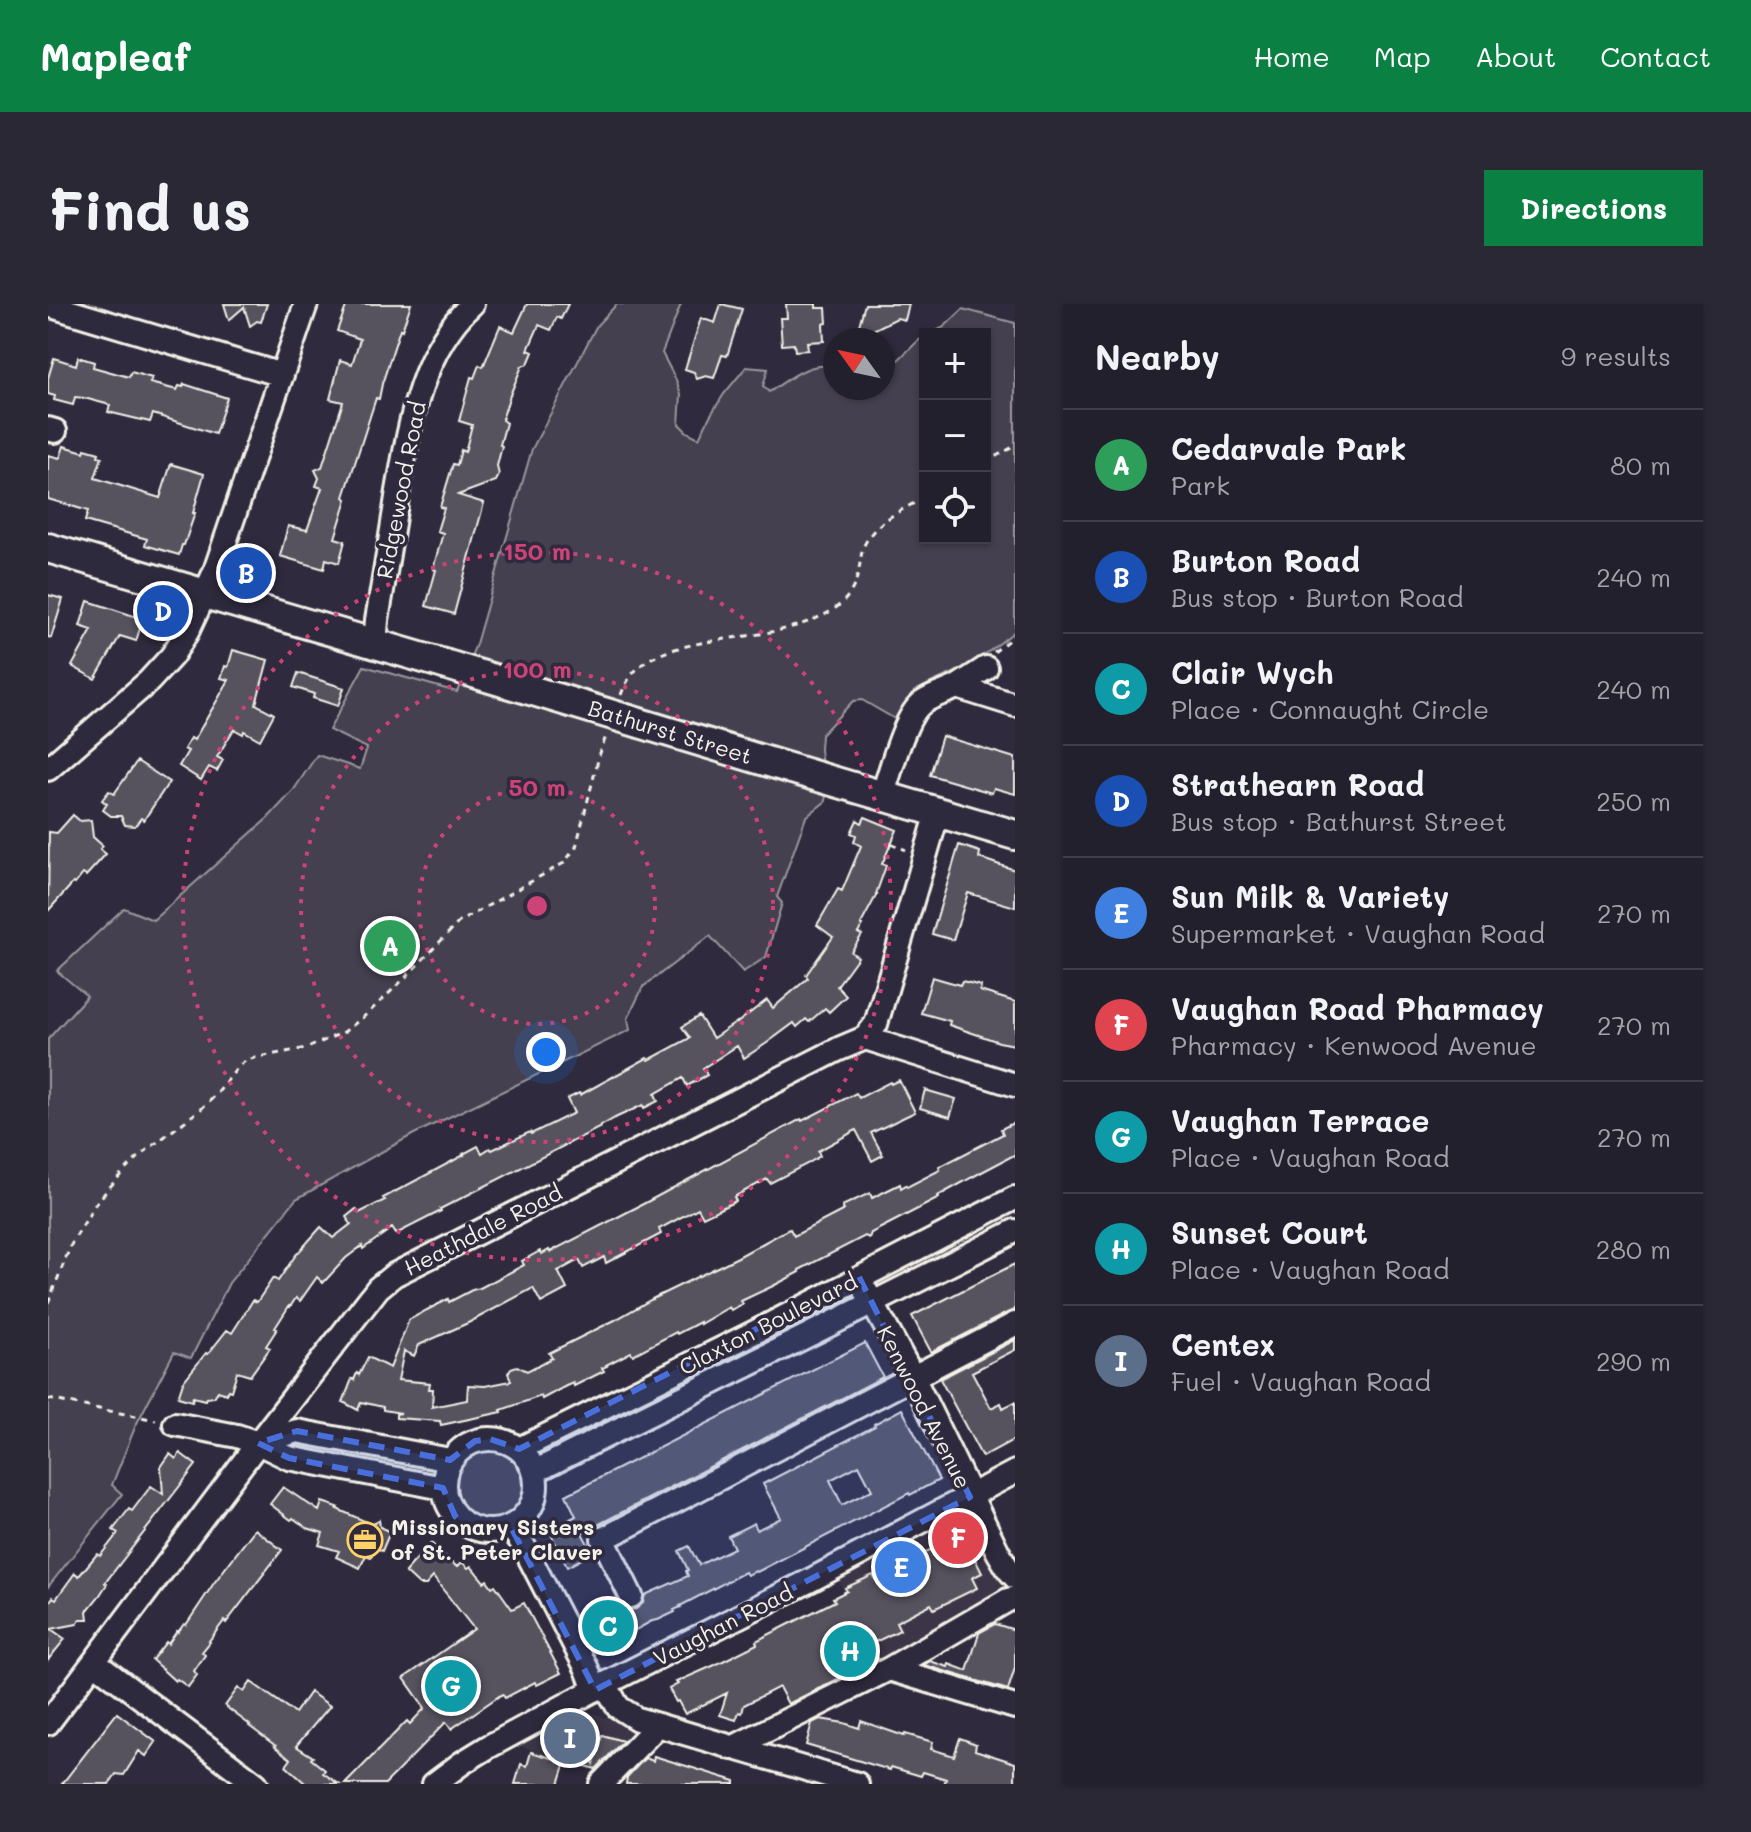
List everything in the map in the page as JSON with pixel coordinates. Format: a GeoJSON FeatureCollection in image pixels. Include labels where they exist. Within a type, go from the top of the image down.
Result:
{"type":"FeatureCollection","features":[{"type":"Feature","properties":{"kind":"main road","name":"Bathurst Street"},"geometry":{"type":"LineString","coordinates":[[48,548],[1015,835]]}},
{"type":"Feature","properties":{"kind":"street"},"geometry":{"type":"LineString","coordinates":[[48,769],[149,681],[187,632],[214,574],[306,304]]}},
{"type":"Feature","properties":{"kind":"street","name":"Ridgewood Road"},"geometry":{"type":"LineString","coordinates":[[375,644],[414,409],[427,369],[444,339],[472,304]]}},
{"type":"Feature","properties":{"kind":"street"},"geometry":{"type":"LineString","coordinates":[[48,305],[282,375]]}},
{"type":"Feature","properties":{"kind":"street"},"geometry":{"type":"LineString","coordinates":[[882,796],[903,735],[921,703],[957,687],[987,662]]}},
{"type":"Feature","properties":{"kind":"street"},"geometry":{"type":"LineString","coordinates":[[957,687],[1015,705]]}},
{"type":"Feature","properties":{"kind":"street"},"geometry":{"type":"LineString","coordinates":[[938,812],[876,1024],[865,1038],[1015,1085]]}},
{"type":"Feature","properties":{"kind":"street","name":"Heathdale Road"},"geometry":{"type":"LineString","coordinates":[[48,1723],[378,1288],[394,1275],[865,1038]]}},
{"type":"Feature","properties":{"kind":"street","name":"Claxton Boulevard"},"geometry":{"type":"LineString","coordinates":[[519,1449],[1015,1198]]}},
{"type":"Feature","properties":{"kind":"street","name":"Claxton Boulevard"},"geometry":{"type":"LineString","coordinates":[[534,1472],[1015,1231]]}},
{"type":"Feature","properties":{"kind":"street","name":"Kenwood Avenue"},"geometry":{"type":"LineString","coordinates":[[859,1277],[913,1377],[998,1552],[1015,1577]]}},
{"type":"Feature","properties":{"kind":"street"},"geometry":{"type":"LineString","coordinates":[[631,1596],[603,1539],[1015,1324]]}},
{"type":"Feature","properties":{"kind":"street"},"geometry":{"type":"LineString","coordinates":[[175,1424],[237,1436],[289,1458],[443,1488]]}},
{"type":"Feature","properties":{"kind":"street"},"geometry":{"type":"LineString","coordinates":[[258,1443],[297,1431],[450,1460]]}},
{"type":"Feature","properties":{"kind":"street"},"geometry":{"type":"LineString","coordinates":[[475,1441],[506,1441],[519,1449],[534,1472],[536,1488],[532,1504],[511,1527],[481,1531],[466,1526],[447,1503],[443,1488],[450,1460],[475,1441]]}},
{"type":"Feature","properties":{"kind":"street","name":"Vaughan Road"},"geometry":{"type":"LineString","coordinates":[[434,1784],[488,1747],[1015,1472]]}},
{"type":"Feature","properties":{"kind":"street"},"geometry":{"type":"LineString","coordinates":[[511,1527],[587,1669],[618,1707],[637,1719],[857,1784]]}},
{"type":"Feature","properties":{"kind":"street"},"geometry":{"type":"LineString","coordinates":[[732,1748],[889,1669],[1015,1598]]}},
{"type":"Feature","properties":{"kind":"street"},"geometry":{"type":"LineString","coordinates":[[94,1662],[256,1784]]}},
{"type":"Feature","properties":{"kind":"street"},"geometry":{"type":"LineString","coordinates":[[889,1669],[1015,1707]]}},
{"type":"Feature","properties":{"kind":"street"},"geometry":{"type":"LineString","coordinates":[[601,1784],[658,1725]]}},
{"type":"Feature","properties":{"kind":"path"},"geometry":{"type":"LineString","coordinates":[[991,459],[1015,446]]}},
{"type":"Feature","properties":{"kind":"path"},"geometry":{"type":"LineString","coordinates":[[620,698],[625,684],[637,669],[655,656],[685,647],[795,626],[832,611],[849,595],[864,545],[875,529],[919,500]]}},
{"type":"Feature","properties":{"kind":"path"},"geometry":{"type":"LineString","coordinates":[[987,662],[1015,635]]}},
{"type":"Feature","properties":{"kind":"path"},"geometry":{"type":"LineString","coordinates":[[48,1303],[71,1245],[96,1203],[123,1172],[216,1095],[245,1061],[307,1048],[344,1032],[403,980],[459,922],[564,863],[576,847],[599,756],[610,727]]}},
{"type":"Feature","properties":{"kind":"path"},"geometry":{"type":"LineString","coordinates":[[891,843],[908,851]]}},
{"type":"Feature","properties":{"kind":"path"},"geometry":{"type":"LineString","coordinates":[[48,1399],[175,1424]]}},
{"type":"Feature","properties":{"kind":"highlighted area"},"geometry":{"type":"Polygon","coordinates":[[[859,1277],[970,1497],[595,1690],[511,1527],[481,1531],[466,1526],[455,1516],[443,1488],[289,1458],[258,1443],[297,1431],[450,1460],[475,1441],[490,1439],[519,1449],[859,1277]]]}},
{"type":"Feature","properties":{"kind":"shaded area"},"geometry":{"type":"Polygon","coordinates":[[[617,304],[681,304],[662,353],[681,395],[679,424],[699,438],[724,394],[746,367],[768,369],[763,386],[769,392],[800,372],[823,366],[823,400],[895,400],[895,361],[919,340],[919,544],[991,544],[991,328],[942,328],[963,309],[1015,323],[1015,631],[969,665],[917,691],[895,719],[862,700],[853,701],[821,735],[826,801],[806,817],[777,897],[782,903],[766,957],[743,972],[710,936],[643,987],[628,1018],[630,1030],[414,1134],[296,1199],[229,1283],[191,1358],[174,1352],[136,1425],[112,1485],[122,1494],[48,1587],[48,1039],[87,996],[57,971],[124,908],[153,920],[268,818],[293,791],[317,755],[360,769],[367,748],[329,730],[364,666],[457,692],[476,644],[532,449],[597,325],[617,304]]]}},
{"type":"Feature","properties":{"kind":"shaded area"},"geometry":{"type":"Polygon","coordinates":[[[293,1440],[432,1467],[433,1475],[290,1447],[293,1440]]]}},
{"type":"Feature","properties":{"kind":"shaded area"},"geometry":{"type":"Polygon","coordinates":[[[491,1446],[506,1449],[518,1457],[526,1469],[529,1484],[526,1499],[518,1511],[506,1519],[491,1522],[476,1519],[464,1511],[456,1499],[453,1484],[456,1469],[464,1457],[476,1449],[491,1446]]]}},
{"type":"Feature","properties":{"kind":"shaded area"},"geometry":{"type":"Polygon","coordinates":[[[966,1517],[1011,1601],[879,1664],[838,1580],[966,1517]]]}},
{"type":"Feature","properties":{"kind":"shaded area"},"geometry":{"type":"Polygon","coordinates":[[[587,1711],[641,1730],[604,1773],[517,1745],[587,1711]]]}},
{"type":"Feature","properties":{"kind":"building"},"geometry":{"type":"Polygon","coordinates":[[[224,304],[267,304],[261,322],[250,326],[244,307],[229,320],[224,304]]]}},
{"type":"Feature","properties":{"kind":"building"},"geometry":{"type":"Polygon","coordinates":[[[347,304],[411,304],[344,497],[347,499],[335,538],[345,541],[339,563],[326,559],[324,569],[280,556],[288,526],[307,530],[322,488],[316,486],[319,478],[315,470],[322,467],[343,402],[330,399],[340,360],[352,364],[360,339],[337,331],[347,304]]]}},
{"type":"Feature","properties":{"kind":"building"},"geometry":{"type":"Polygon","coordinates":[[[527,304],[568,304],[551,330],[539,325],[528,350],[533,352],[528,364],[522,366],[502,420],[506,423],[496,481],[458,495],[484,503],[454,614],[426,606],[443,533],[437,531],[444,508],[440,507],[453,464],[457,465],[461,450],[465,452],[472,425],[459,421],[471,377],[474,378],[479,365],[483,367],[500,326],[514,332],[527,304]]]}},
{"type":"Feature","properties":{"kind":"building"},"geometry":{"type":"Polygon","coordinates":[[[721,304],[742,309],[727,356],[722,355],[714,378],[706,376],[697,379],[694,372],[685,369],[701,318],[715,323],[721,304]]]}},
{"type":"Feature","properties":{"kind":"building"},"geometry":{"type":"Polygon","coordinates":[[[786,304],[816,304],[816,308],[826,308],[823,341],[807,342],[808,350],[795,351],[794,344],[782,345],[780,318],[787,318],[786,304]]]}},
{"type":"Feature","properties":{"kind":"building"},"geometry":{"type":"Polygon","coordinates":[[[865,304],[909,304],[905,320],[897,318],[877,328],[858,328],[865,304]]]}},
{"type":"Feature","properties":{"kind":"building"},"geometry":{"type":"Polygon","coordinates":[[[78,357],[94,362],[93,367],[129,377],[131,372],[152,378],[150,383],[177,390],[184,384],[227,398],[215,434],[153,414],[150,422],[108,412],[110,405],[84,398],[75,397],[73,405],[54,400],[55,396],[48,394],[48,378],[54,358],[76,365],[78,357]]]}},
{"type":"Feature","properties":{"kind":"building"},"geometry":{"type":"Polygon","coordinates":[[[64,446],[99,453],[98,456],[102,457],[95,478],[160,498],[171,464],[204,474],[195,513],[179,555],[145,545],[147,539],[85,521],[88,511],[48,499],[48,455],[60,458],[64,446]]]}},
{"type":"Feature","properties":{"kind":"building"},"geometry":{"type":"Polygon","coordinates":[[[48,595],[63,599],[51,638],[48,637],[48,595]]]}},
{"type":"Feature","properties":{"kind":"building"},"geometry":{"type":"Polygon","coordinates":[[[88,601],[143,619],[136,641],[120,636],[95,679],[72,666],[92,630],[80,626],[88,601]]]}},
{"type":"Feature","properties":{"kind":"building"},"geometry":{"type":"Polygon","coordinates":[[[233,650],[268,660],[256,704],[274,714],[260,740],[234,729],[217,757],[223,760],[217,771],[209,767],[201,780],[179,766],[188,751],[184,749],[191,738],[194,740],[229,680],[221,678],[233,650]]]}},
{"type":"Feature","properties":{"kind":"building"},"geometry":{"type":"Polygon","coordinates":[[[298,673],[344,688],[338,706],[293,687],[298,673]]]}},
{"type":"Feature","properties":{"kind":"building"},"geometry":{"type":"Polygon","coordinates":[[[942,736],[1015,758],[1015,794],[994,788],[992,793],[930,775],[942,736]]]}},
{"type":"Feature","properties":{"kind":"building"},"geometry":{"type":"Polygon","coordinates":[[[137,761],[169,782],[144,820],[141,818],[135,826],[125,825],[121,816],[111,816],[103,810],[107,804],[102,800],[109,791],[114,794],[137,761]]]}},
{"type":"Feature","properties":{"kind":"building"},"geometry":{"type":"Polygon","coordinates":[[[73,815],[80,821],[91,820],[93,837],[103,846],[100,849],[106,854],[86,876],[83,874],[73,883],[48,911],[49,832],[57,833],[73,815]]]}},
{"type":"Feature","properties":{"kind":"building"},"geometry":{"type":"Polygon","coordinates":[[[865,817],[897,830],[882,864],[886,866],[877,894],[858,933],[862,935],[851,952],[858,957],[837,986],[846,996],[829,1012],[825,1008],[809,1022],[806,1019],[797,1027],[794,1023],[744,1058],[737,1046],[703,1068],[707,1075],[687,1086],[683,1078],[655,1094],[658,1101],[615,1118],[396,1234],[392,1228],[346,1258],[323,1283],[317,1277],[300,1301],[296,1298],[275,1328],[266,1346],[270,1348],[250,1376],[237,1372],[231,1391],[228,1390],[226,1394],[218,1391],[214,1397],[205,1400],[193,1397],[192,1401],[178,1397],[183,1382],[206,1353],[227,1330],[232,1333],[253,1300],[257,1302],[273,1278],[278,1281],[321,1227],[333,1238],[351,1224],[346,1217],[356,1209],[359,1213],[385,1200],[383,1198],[478,1146],[482,1153],[490,1148],[492,1150],[574,1113],[567,1099],[690,1038],[682,1027],[699,1016],[713,1038],[767,1000],[773,1008],[808,978],[806,975],[833,937],[817,925],[838,889],[842,891],[861,846],[854,842],[856,835],[851,833],[857,820],[862,823],[865,817]]]}},
{"type":"Feature","properties":{"kind":"building"},"geometry":{"type":"Polygon","coordinates":[[[959,845],[980,852],[979,858],[1015,870],[1015,907],[968,893],[953,940],[932,934],[959,845]]]}},
{"type":"Feature","properties":{"kind":"building"},"geometry":{"type":"Polygon","coordinates":[[[932,977],[960,985],[962,981],[981,986],[980,991],[1015,1002],[1015,1045],[921,1013],[932,977]]]}},
{"type":"Feature","properties":{"kind":"building"},"geometry":{"type":"Polygon","coordinates":[[[899,1080],[915,1112],[871,1133],[883,1155],[872,1161],[856,1130],[818,1151],[820,1156],[807,1164],[770,1183],[767,1179],[734,1197],[736,1201],[703,1217],[698,1208],[659,1229],[661,1234],[606,1263],[604,1257],[583,1268],[579,1260],[558,1271],[567,1289],[541,1303],[533,1288],[419,1345],[414,1356],[404,1351],[398,1380],[430,1383],[429,1389],[433,1389],[432,1407],[467,1400],[468,1385],[485,1386],[511,1381],[508,1373],[511,1368],[517,1366],[527,1371],[552,1358],[549,1353],[787,1230],[790,1229],[794,1236],[844,1210],[842,1206],[870,1193],[872,1198],[900,1184],[901,1188],[907,1187],[1003,1134],[1001,1129],[1015,1122],[1015,1156],[871,1233],[869,1238],[865,1236],[741,1301],[743,1304],[731,1310],[729,1307],[633,1355],[631,1352],[606,1365],[602,1368],[604,1371],[542,1399],[541,1396],[502,1412],[441,1425],[440,1421],[396,1418],[396,1414],[401,1413],[361,1402],[358,1410],[343,1402],[352,1379],[357,1373],[359,1375],[368,1357],[390,1368],[409,1320],[448,1299],[449,1302],[480,1288],[524,1265],[522,1261],[540,1251],[542,1254],[550,1252],[801,1119],[856,1093],[859,1098],[899,1080]]]}},
{"type":"Feature","properties":{"kind":"building"},"geometry":{"type":"Polygon","coordinates":[[[925,1090],[956,1099],[950,1117],[920,1108],[925,1090]]]}},
{"type":"Feature","properties":{"kind":"building"},"geometry":{"type":"Polygon","coordinates":[[[1015,1264],[1015,1310],[931,1352],[912,1316],[1015,1264]]]}},
{"type":"Feature","properties":{"kind":"building"},"geometry":{"type":"Polygon","coordinates":[[[1015,1340],[1015,1350],[972,1372],[991,1408],[1001,1403],[1003,1408],[1015,1402],[1015,1439],[982,1457],[940,1379],[1015,1340]]]}},
{"type":"Feature","properties":{"kind":"building"},"geometry":{"type":"Polygon","coordinates":[[[865,1343],[883,1377],[582,1533],[593,1553],[567,1567],[549,1530],[576,1516],[566,1495],[865,1343]]]}},
{"type":"Feature","properties":{"kind":"building"},"geometry":{"type":"Polygon","coordinates":[[[902,1409],[939,1480],[757,1572],[747,1575],[745,1572],[680,1606],[675,1612],[604,1647],[589,1617],[593,1615],[591,1610],[607,1602],[609,1607],[613,1605],[616,1610],[622,1607],[636,1609],[643,1603],[645,1595],[688,1576],[679,1551],[689,1546],[699,1565],[734,1548],[728,1536],[754,1523],[757,1530],[781,1518],[763,1484],[902,1409]],[[859,1465],[830,1480],[842,1505],[872,1490],[859,1465]]]}},
{"type":"Feature","properties":{"kind":"building"},"geometry":{"type":"Polygon","coordinates":[[[180,1453],[196,1465],[105,1583],[87,1611],[88,1619],[51,1629],[65,1639],[48,1660],[48,1604],[53,1597],[56,1599],[75,1573],[79,1576],[97,1554],[100,1556],[118,1533],[113,1530],[151,1486],[163,1494],[161,1467],[170,1454],[176,1459],[180,1453]]]}},
{"type":"Feature","properties":{"kind":"building"},"geometry":{"type":"Polygon","coordinates":[[[283,1487],[319,1511],[322,1502],[371,1524],[379,1520],[380,1527],[390,1532],[382,1551],[376,1548],[371,1557],[366,1555],[360,1568],[336,1557],[339,1551],[319,1545],[323,1533],[307,1528],[293,1518],[291,1520],[270,1504],[283,1487]]]}},
{"type":"Feature","properties":{"kind":"building"},"geometry":{"type":"Polygon","coordinates":[[[255,1529],[282,1550],[209,1641],[202,1652],[205,1655],[194,1671],[197,1675],[188,1687],[177,1679],[175,1681],[152,1660],[166,1642],[168,1644],[177,1631],[186,1625],[255,1529]]]}},
{"type":"Feature","properties":{"kind":"building"},"geometry":{"type":"Polygon","coordinates":[[[962,1533],[982,1573],[972,1578],[977,1588],[934,1609],[931,1604],[896,1622],[900,1630],[871,1644],[878,1659],[788,1704],[779,1687],[744,1705],[736,1720],[720,1715],[727,1693],[685,1714],[676,1702],[669,1689],[678,1684],[676,1682],[757,1644],[756,1641],[835,1601],[833,1598],[847,1591],[845,1588],[873,1575],[875,1579],[962,1533]]]}},
{"type":"Feature","properties":{"kind":"building"},"geometry":{"type":"Polygon","coordinates":[[[431,1543],[457,1567],[462,1562],[468,1568],[471,1566],[484,1582],[487,1580],[492,1587],[495,1585],[512,1609],[524,1603],[561,1673],[505,1698],[502,1694],[451,1729],[446,1722],[385,1784],[345,1784],[407,1721],[410,1724],[425,1708],[404,1678],[474,1629],[433,1577],[426,1585],[419,1585],[405,1572],[431,1543]]]}},
{"type":"Feature","properties":{"kind":"building"},"geometry":{"type":"Polygon","coordinates":[[[995,1624],[1015,1630],[1015,1668],[1008,1690],[924,1665],[930,1661],[967,1671],[979,1633],[995,1624]]]}},
{"type":"Feature","properties":{"kind":"building"},"geometry":{"type":"Polygon","coordinates":[[[251,1682],[295,1713],[310,1692],[330,1706],[296,1746],[313,1757],[311,1759],[325,1770],[323,1773],[339,1784],[306,1784],[286,1766],[291,1759],[225,1706],[238,1688],[244,1692],[251,1682]]]}},
{"type":"Feature","properties":{"kind":"building"},"geometry":{"type":"Polygon","coordinates":[[[117,1713],[156,1742],[146,1756],[139,1751],[124,1775],[116,1774],[109,1784],[62,1784],[117,1713]]]}},
{"type":"Feature","properties":{"kind":"building"},"geometry":{"type":"Polygon","coordinates":[[[820,1719],[859,1728],[861,1721],[933,1742],[931,1749],[954,1756],[960,1738],[976,1744],[975,1750],[1015,1763],[1015,1784],[944,1784],[946,1779],[923,1772],[921,1776],[891,1767],[890,1770],[806,1745],[812,1723],[820,1719]]]}},
{"type":"Feature","properties":{"kind":"building"},"geometry":{"type":"Polygon","coordinates":[[[573,1728],[594,1764],[602,1735],[623,1741],[596,1769],[572,1762],[559,1735],[573,1728]]]}},
{"type":"Feature","properties":{"kind":"building"},"geometry":{"type":"Polygon","coordinates":[[[531,1752],[566,1762],[559,1784],[515,1784],[521,1764],[527,1766],[531,1752]]]}},
{"type":"Feature","properties":{"kind":"building"},"geometry":{"type":"Polygon","coordinates":[[[654,1756],[735,1781],[735,1784],[626,1784],[627,1777],[645,1758],[653,1761],[654,1756]]]}},
{"type":"Feature","properties":{"kind":"place","name":"Burton Road"},"geometry":{"type":"Point","coordinates":[246,573]}},
{"type":"Feature","properties":{"kind":"place","name":"Strathearn Road"},"geometry":{"type":"Point","coordinates":[163,611]}},
{"type":"Feature","properties":{"kind":"place","name":"Cedarvale Park"},"geometry":{"type":"Point","coordinates":[390,946]}},
{"type":"Feature","properties":{"kind":"place","name":"Vaughan Road Pharmacy"},"geometry":{"type":"Point","coordinates":[958,1538]}},
{"type":"Feature","properties":{"kind":"place","name":"Missionary Sisters of St. Peter Claver"},"geometry":{"type":"Point","coordinates":[365,1540]}},
{"type":"Feature","properties":{"kind":"place","name":"Sun Milk & Variety"},"geometry":{"type":"Point","coordinates":[901,1567]}},
{"type":"Feature","properties":{"kind":"place","name":"Clair Wych"},"geometry":{"type":"Point","coordinates":[608,1626]}},
{"type":"Feature","properties":{"kind":"place","name":"Sunset Court"},"geometry":{"type":"Point","coordinates":[850,1651]}},
{"type":"Feature","properties":{"kind":"place","name":"Vaughan Terrace"},"geometry":{"type":"Point","coordinates":[451,1686]}},
{"type":"Feature","properties":{"kind":"place","name":"Centex"},"geometry":{"type":"Point","coordinates":[570,1738]}}]}
